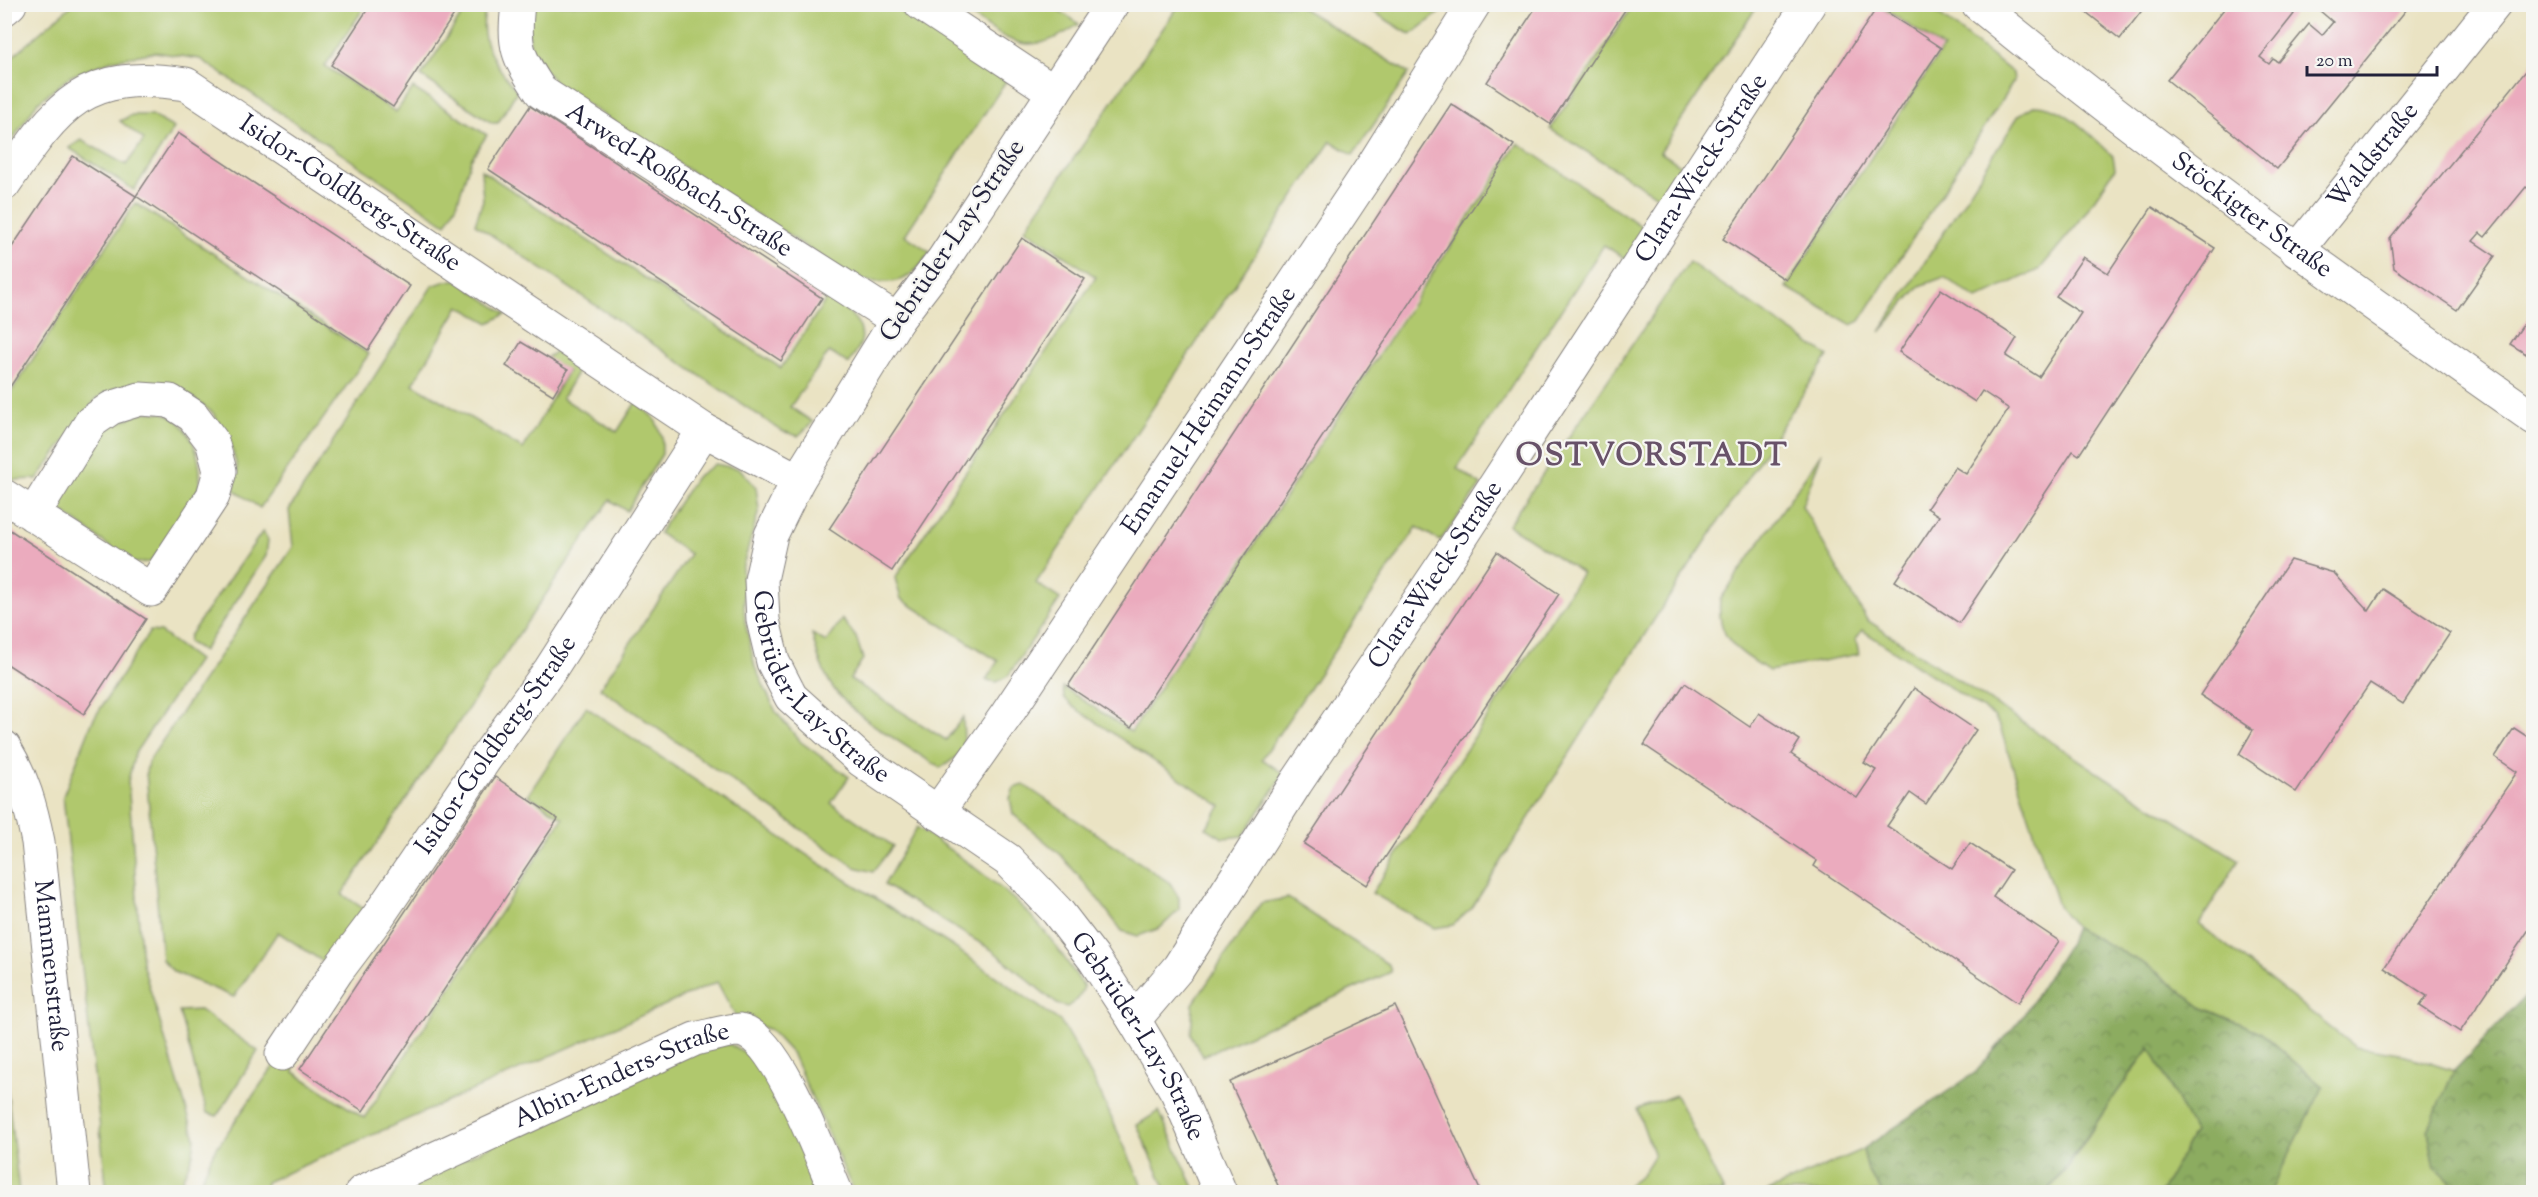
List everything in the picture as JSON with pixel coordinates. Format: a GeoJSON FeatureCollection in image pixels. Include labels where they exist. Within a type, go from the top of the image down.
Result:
{"type":"FeatureCollection","features":[{"type":"Feature","properties":{"kind":"street"},"geometry":{"type":"LineString","coordinates":[[4,9],[10,4]]}},
{"type":"Feature","properties":{"kind":"street","name":"Arwed-Roßbach-Straße"},"geometry":{"type":"LineString","coordinates":[[518,4],[514,37],[521,61],[540,92],[897,320]]}},
{"type":"Feature","properties":{"kind":"street"},"geometry":{"type":"LineString","coordinates":[[921,4],[1054,92]]}},
{"type":"Feature","properties":{"kind":"street","name":"Gebrüder-Lay-Straße"},"geometry":{"type":"LineString","coordinates":[[1112,4],[943,261],[897,320],[798,480],[771,535],[761,580],[763,620],[773,662],[791,697],[861,760],[1008,860],[1057,911],[1094,959],[1177,1092],[1220,1192]]}},
{"type":"Feature","properties":{"kind":"street","name":"Emanuel-Heimann-Straße"},"geometry":{"type":"LineString","coordinates":[[937,813],[1007,714],[1372,167],[1474,4]]}},
{"type":"Feature","properties":{"kind":"street","name":"Clara-Wieck-Straße"},"geometry":{"type":"LineString","coordinates":[[1134,1020],[1179,967],[1809,4]]}},
{"type":"Feature","properties":{"kind":"street","name":"Stöckigter Straße"},"geometry":{"type":"LineString","coordinates":[[1978,4],[2050,63],[2297,251],[2534,418]]}},
{"type":"Feature","properties":{"kind":"street","name":"Waldstraße"},"geometry":{"type":"LineString","coordinates":[[2297,251],[2495,4]]}},
{"type":"Feature","properties":{"kind":"street","name":"Isidor-Goldberg-Straße"},"geometry":{"type":"LineString","coordinates":[[4,184],[52,117],[83,92],[119,82],[154,79],[186,84],[704,430],[798,480]]}},
{"type":"Feature","properties":{"kind":"street"},"geometry":{"type":"LineString","coordinates":[[4,496],[33,515],[151,590],[213,496],[220,471],[212,441],[193,416],[170,401],[140,399],[111,408],[91,422],[33,515]]}},
{"type":"Feature","properties":{"kind":"street","name":"Isidor-Goldberg-Straße"},"geometry":{"type":"LineString","coordinates":[[282,1054],[337,971],[377,918],[485,759],[550,670],[704,430]]}},
{"type":"Feature","properties":{"kind":"street","name":"Mammenstraße"},"geometry":{"type":"LineString","coordinates":[[4,747],[19,772],[31,807],[38,842],[74,1192]]}},
{"type":"Feature","properties":{"kind":"street","name":"Albin-Enders-Straße"},"geometry":{"type":"LineString","coordinates":[[362,1192],[695,1038],[740,1030],[762,1043],[783,1072],[836,1192]]}},
{"type":"Feature","properties":{"kind":"green space"},"geometry":{"type":"Polygon","coordinates":[[[73,4],[366,5],[325,66],[396,112],[413,88],[487,135],[471,159],[457,204],[446,224],[200,59],[155,52],[113,60],[71,76],[37,103],[5,151],[5,63],[73,4]]]}},
{"type":"Feature","properties":{"kind":"green space"},"geometry":{"type":"Polygon","coordinates":[[[469,4],[488,5],[484,17],[485,40],[495,62],[517,91],[498,123],[492,123],[421,76],[469,4]]]}},
{"type":"Feature","properties":{"kind":"green space"},"geometry":{"type":"Polygon","coordinates":[[[526,5],[891,5],[1006,81],[905,235],[930,252],[922,263],[908,277],[900,280],[892,282],[859,281],[556,84],[531,53],[526,5]]]}},
{"type":"Feature","properties":{"kind":"green space"},"geometry":{"type":"Polygon","coordinates":[[[956,5],[1051,5],[1079,24],[1060,36],[1043,42],[1029,44],[1015,42],[1002,36],[956,5]]]}},
{"type":"Feature","properties":{"kind":"green space"},"geometry":{"type":"Polygon","coordinates":[[[1179,5],[1297,5],[1409,73],[1353,155],[1331,141],[1036,583],[1060,599],[1008,676],[997,682],[986,680],[998,661],[901,599],[895,578],[1096,277],[1025,229],[1179,5]]]}},
{"type":"Feature","properties":{"kind":"green space"},"geometry":{"type":"Polygon","coordinates":[[[1362,5],[1428,5],[1440,12],[1411,35],[1362,5]]]}},
{"type":"Feature","properties":{"kind":"green space"},"geometry":{"type":"Polygon","coordinates":[[[1633,5],[1758,5],[1660,152],[1688,170],[1667,202],[1550,129],[1633,5]]]}},
{"type":"Feature","properties":{"kind":"green space"},"geometry":{"type":"Polygon","coordinates":[[[1878,5],[1927,5],[2013,73],[2014,81],[1860,321],[1852,325],[1786,287],[1943,48],[1878,5]]]}},
{"type":"Feature","properties":{"kind":"green space"},"geometry":{"type":"Polygon","coordinates":[[[2035,105],[2046,106],[2068,116],[2113,156],[2115,169],[2079,222],[2040,269],[1977,299],[1944,277],[1920,286],[1880,332],[2019,115],[2035,105]]]}},
{"type":"Feature","properties":{"kind":"green space"},"geometry":{"type":"Polygon","coordinates":[[[132,115],[151,115],[174,128],[134,190],[69,148],[81,140],[126,165],[144,140],[120,121],[132,115]]]}},
{"type":"Feature","properties":{"kind":"green space"},"geometry":{"type":"Polygon","coordinates":[[[1518,143],[1647,230],[1627,260],[1604,245],[1457,468],[1481,485],[1440,541],[1417,527],[1262,759],[1284,774],[1243,836],[1223,838],[1206,828],[1221,806],[1075,708],[1064,698],[1063,687],[1131,732],[1518,143]]]}},
{"type":"Feature","properties":{"kind":"green space"},"geometry":{"type":"Polygon","coordinates":[[[481,170],[781,368],[827,298],[846,310],[857,321],[862,334],[860,345],[849,364],[829,352],[790,407],[813,422],[798,436],[782,431],[475,224],[483,200],[481,170]]]}},
{"type":"Feature","properties":{"kind":"green space"},"geometry":{"type":"Polygon","coordinates":[[[135,203],[369,354],[260,508],[234,490],[237,467],[229,438],[213,413],[170,385],[144,382],[119,387],[97,398],[37,479],[12,480],[5,475],[4,403],[135,203]]]}},
{"type":"Feature","properties":{"kind":"green space"},"geometry":{"type":"Polygon","coordinates":[[[1689,262],[1828,356],[1652,623],[1472,908],[1453,925],[1434,928],[1372,893],[1582,573],[1508,525],[1689,262]]]}},
{"type":"Feature","properties":{"kind":"green space"},"geometry":{"type":"Polygon","coordinates":[[[446,281],[458,281],[506,314],[489,323],[459,306],[413,384],[523,449],[568,371],[546,358],[557,351],[581,366],[562,398],[617,432],[636,402],[655,419],[662,437],[662,454],[627,511],[610,500],[342,894],[377,918],[337,971],[278,932],[234,997],[174,972],[162,960],[146,772],[148,762],[293,547],[289,510],[432,286],[446,281]]]}},
{"type":"Feature","properties":{"kind":"green space"},"geometry":{"type":"Polygon","coordinates":[[[144,412],[163,413],[182,425],[195,447],[200,473],[196,496],[151,562],[132,563],[55,506],[99,430],[144,412]]]}},
{"type":"Feature","properties":{"kind":"green space"},"geometry":{"type":"Polygon","coordinates":[[[1822,452],[1802,506],[1867,620],[2114,783],[2239,860],[2199,924],[2355,1047],[2405,1055],[2454,1071],[2428,1130],[2435,1168],[2451,1181],[2457,1192],[2270,1192],[2323,1087],[2260,1032],[2201,1007],[2150,967],[2075,927],[2058,906],[2001,730],[1994,716],[1862,630],[1856,639],[1859,654],[1769,671],[1739,651],[1732,643],[1722,626],[1720,600],[1822,452]]]}},
{"type":"Feature","properties":{"kind":"green space"},"geometry":{"type":"Polygon","coordinates":[[[715,464],[740,469],[756,487],[759,510],[742,569],[745,622],[755,667],[776,712],[801,742],[849,777],[831,803],[893,846],[873,872],[855,867],[600,688],[690,554],[659,533],[696,477],[715,464]]]}},
{"type":"Feature","properties":{"kind":"green space"},"geometry":{"type":"Polygon","coordinates":[[[263,531],[268,540],[266,556],[203,651],[188,642],[189,636],[263,531]]]}},
{"type":"Feature","properties":{"kind":"green space"},"geometry":{"type":"Polygon","coordinates":[[[842,619],[856,637],[863,659],[850,679],[946,740],[963,717],[964,742],[956,758],[940,768],[867,720],[841,698],[825,674],[812,634],[826,642],[842,619]]]}},
{"type":"Feature","properties":{"kind":"green space"},"geometry":{"type":"Polygon","coordinates":[[[150,631],[160,632],[198,660],[135,753],[128,781],[142,963],[195,1138],[193,1154],[177,1192],[107,1192],[63,796],[93,720],[150,631]]]}},
{"type":"Feature","properties":{"kind":"green space"},"geometry":{"type":"Polygon","coordinates":[[[586,707],[816,861],[952,946],[1061,1022],[1097,1086],[1145,1192],[854,1192],[793,1055],[770,1030],[736,1017],[717,982],[266,1182],[264,1192],[196,1192],[213,1153],[282,1054],[295,1059],[294,1072],[364,1118],[563,818],[528,795],[586,707]]]}},
{"type":"Feature","properties":{"kind":"green space"},"geometry":{"type":"Polygon","coordinates":[[[1024,785],[1170,883],[1179,898],[1179,910],[1160,928],[1138,936],[1122,931],[1061,855],[1013,814],[1010,798],[1014,788],[1024,785]]]}},
{"type":"Feature","properties":{"kind":"green space"},"geometry":{"type":"Polygon","coordinates":[[[917,827],[986,876],[1041,927],[1084,987],[1078,999],[1067,1007],[1057,1004],[992,950],[884,885],[917,827]]]}},
{"type":"Feature","properties":{"kind":"green space"},"geometry":{"type":"Polygon","coordinates":[[[1288,898],[1389,965],[1391,972],[1203,1056],[1191,1035],[1193,1004],[1261,903],[1288,898]]]}},
{"type":"Feature","properties":{"kind":"green space"},"geometry":{"type":"Polygon","coordinates":[[[2075,927],[2150,967],[2201,1007],[2260,1032],[2323,1087],[2270,1192],[2161,1192],[2194,1132],[2150,1048],[2047,1192],[1882,1192],[1868,1171],[1863,1149],[1976,1072],[2023,1016],[2068,945],[2075,927]]]}},
{"type":"Feature","properties":{"kind":"green space"},"geometry":{"type":"Polygon","coordinates":[[[2533,988],[2533,1192],[2457,1192],[2451,1181],[2435,1168],[2428,1130],[2454,1071],[2533,988]]]}},
{"type":"Feature","properties":{"kind":"green space"},"geometry":{"type":"Polygon","coordinates":[[[200,1010],[258,1051],[217,1116],[207,1113],[179,1011],[200,1010]]]}},
{"type":"Feature","properties":{"kind":"green space"},"geometry":{"type":"Polygon","coordinates":[[[729,1044],[755,1058],[771,1085],[819,1192],[412,1192],[408,1185],[697,1049],[729,1044]]]}},
{"type":"Feature","properties":{"kind":"green space"},"geometry":{"type":"Polygon","coordinates":[[[2150,1048],[2194,1132],[2161,1192],[2047,1192],[2069,1166],[2112,1099],[2150,1048]]]}},
{"type":"Feature","properties":{"kind":"green space"},"geometry":{"type":"Polygon","coordinates":[[[5,1071],[19,1192],[5,1192],[5,1071]]]}},
{"type":"Feature","properties":{"kind":"green space"},"geometry":{"type":"Polygon","coordinates":[[[1676,1095],[1724,1192],[1631,1192],[1628,1185],[1642,1175],[1654,1156],[1637,1109],[1676,1095]]]}},
{"type":"Feature","properties":{"kind":"green space"},"geometry":{"type":"Polygon","coordinates":[[[1159,1111],[1196,1192],[1167,1192],[1137,1125],[1159,1111]]]}},
{"type":"Feature","properties":{"kind":"green space"},"geometry":{"type":"Polygon","coordinates":[[[1863,1149],[1868,1171],[1882,1192],[1766,1192],[1863,1149]]]}},
{"type":"Feature","properties":{"kind":"building"},"geometry":{"type":"Polygon","coordinates":[[[371,4],[461,4],[393,107],[331,65],[371,4]]]}},
{"type":"Feature","properties":{"kind":"building"},"geometry":{"type":"Polygon","coordinates":[[[1538,4],[1629,4],[1550,124],[1487,82],[1538,4]]]}},
{"type":"Feature","properties":{"kind":"building"},"geometry":{"type":"Polygon","coordinates":[[[2076,4],[2147,4],[2120,39],[2076,4]]]}},
{"type":"Feature","properties":{"kind":"building"},"geometry":{"type":"Polygon","coordinates":[[[2228,4],[2282,4],[2294,14],[2260,57],[2269,64],[2273,59],[2278,62],[2309,24],[2322,35],[2333,22],[2312,4],[2411,4],[2277,169],[2167,80],[2228,4]]]}},
{"type":"Feature","properties":{"kind":"building"},"geometry":{"type":"Polygon","coordinates":[[[1878,6],[1941,48],[1786,280],[1723,239],[1878,6]]]}},
{"type":"Feature","properties":{"kind":"building"},"geometry":{"type":"Polygon","coordinates":[[[2534,61],[2534,192],[2526,187],[2485,237],[2480,233],[2473,241],[2495,256],[2457,310],[2394,268],[2390,238],[2534,61]]]}},
{"type":"Feature","properties":{"kind":"building"},"geometry":{"type":"Polygon","coordinates":[[[1451,104],[1514,145],[1131,728],[1068,686],[1451,104]]]}},
{"type":"Feature","properties":{"kind":"building"},"geometry":{"type":"Polygon","coordinates":[[[530,106],[822,298],[781,361],[488,169],[530,106]]]}},
{"type":"Feature","properties":{"kind":"building"},"geometry":{"type":"Polygon","coordinates":[[[178,133],[410,286],[368,350],[136,196],[178,133]]]}},
{"type":"Feature","properties":{"kind":"building"},"geometry":{"type":"Polygon","coordinates":[[[73,156],[136,196],[4,396],[4,259],[73,156]]]}},
{"type":"Feature","properties":{"kind":"building"},"geometry":{"type":"Polygon","coordinates":[[[2152,207],[2215,248],[2079,455],[2073,451],[1959,623],[1895,581],[1939,516],[1927,508],[1955,467],[1966,474],[2009,409],[1982,391],[1975,402],[1899,352],[1941,289],[2017,338],[2006,356],[2039,377],[2081,313],[2056,297],[2083,257],[2108,273],[2152,207]]]}},
{"type":"Feature","properties":{"kind":"building"},"geometry":{"type":"Polygon","coordinates":[[[1022,238],[1085,279],[892,571],[829,529],[1022,238]]]}},
{"type":"Feature","properties":{"kind":"building"},"geometry":{"type":"Polygon","coordinates":[[[2534,309],[2534,359],[2510,344],[2534,309]]]}},
{"type":"Feature","properties":{"kind":"building"},"geometry":{"type":"Polygon","coordinates":[[[521,342],[568,370],[553,395],[506,366],[521,342]]]}},
{"type":"Feature","properties":{"kind":"building"},"geometry":{"type":"Polygon","coordinates":[[[4,526],[146,619],[84,714],[4,662],[4,526]]]}},
{"type":"Feature","properties":{"kind":"building"},"geometry":{"type":"Polygon","coordinates":[[[1497,552],[1559,594],[1367,885],[1304,844],[1497,552]]]}},
{"type":"Feature","properties":{"kind":"building"},"geometry":{"type":"Polygon","coordinates":[[[2290,560],[2334,573],[2369,611],[2383,589],[2450,633],[2403,704],[2370,683],[2296,792],[2239,754],[2253,730],[2200,695],[2290,560]]]}},
{"type":"Feature","properties":{"kind":"building"},"geometry":{"type":"Polygon","coordinates":[[[1685,683],[1750,727],[1759,713],[1800,740],[1791,754],[1857,798],[1876,770],[1864,763],[1914,688],[1976,730],[1926,804],[1910,793],[1887,826],[1952,869],[1970,843],[2011,870],[1993,897],[2059,941],[2018,1003],[1814,866],[1817,861],[1644,745],[1685,683]]]}},
{"type":"Feature","properties":{"kind":"building"},"geometry":{"type":"Polygon","coordinates":[[[2514,728],[2534,741],[2534,922],[2460,1032],[2420,1006],[2427,996],[2384,968],[2517,772],[2495,757],[2514,728]]]}},
{"type":"Feature","properties":{"kind":"building"},"geometry":{"type":"Polygon","coordinates":[[[495,777],[558,819],[363,1111],[300,1069],[495,777]]]}},
{"type":"Feature","properties":{"kind":"building"},"geometry":{"type":"Polygon","coordinates":[[[1395,1006],[1481,1192],[1281,1192],[1230,1082],[1395,1006]]]}},
{"type":"Feature","properties":{"kind":"district","name":"OSTVORSTADT"},"geometry":{"type":"Point","coordinates":[1652,457]}}]}
